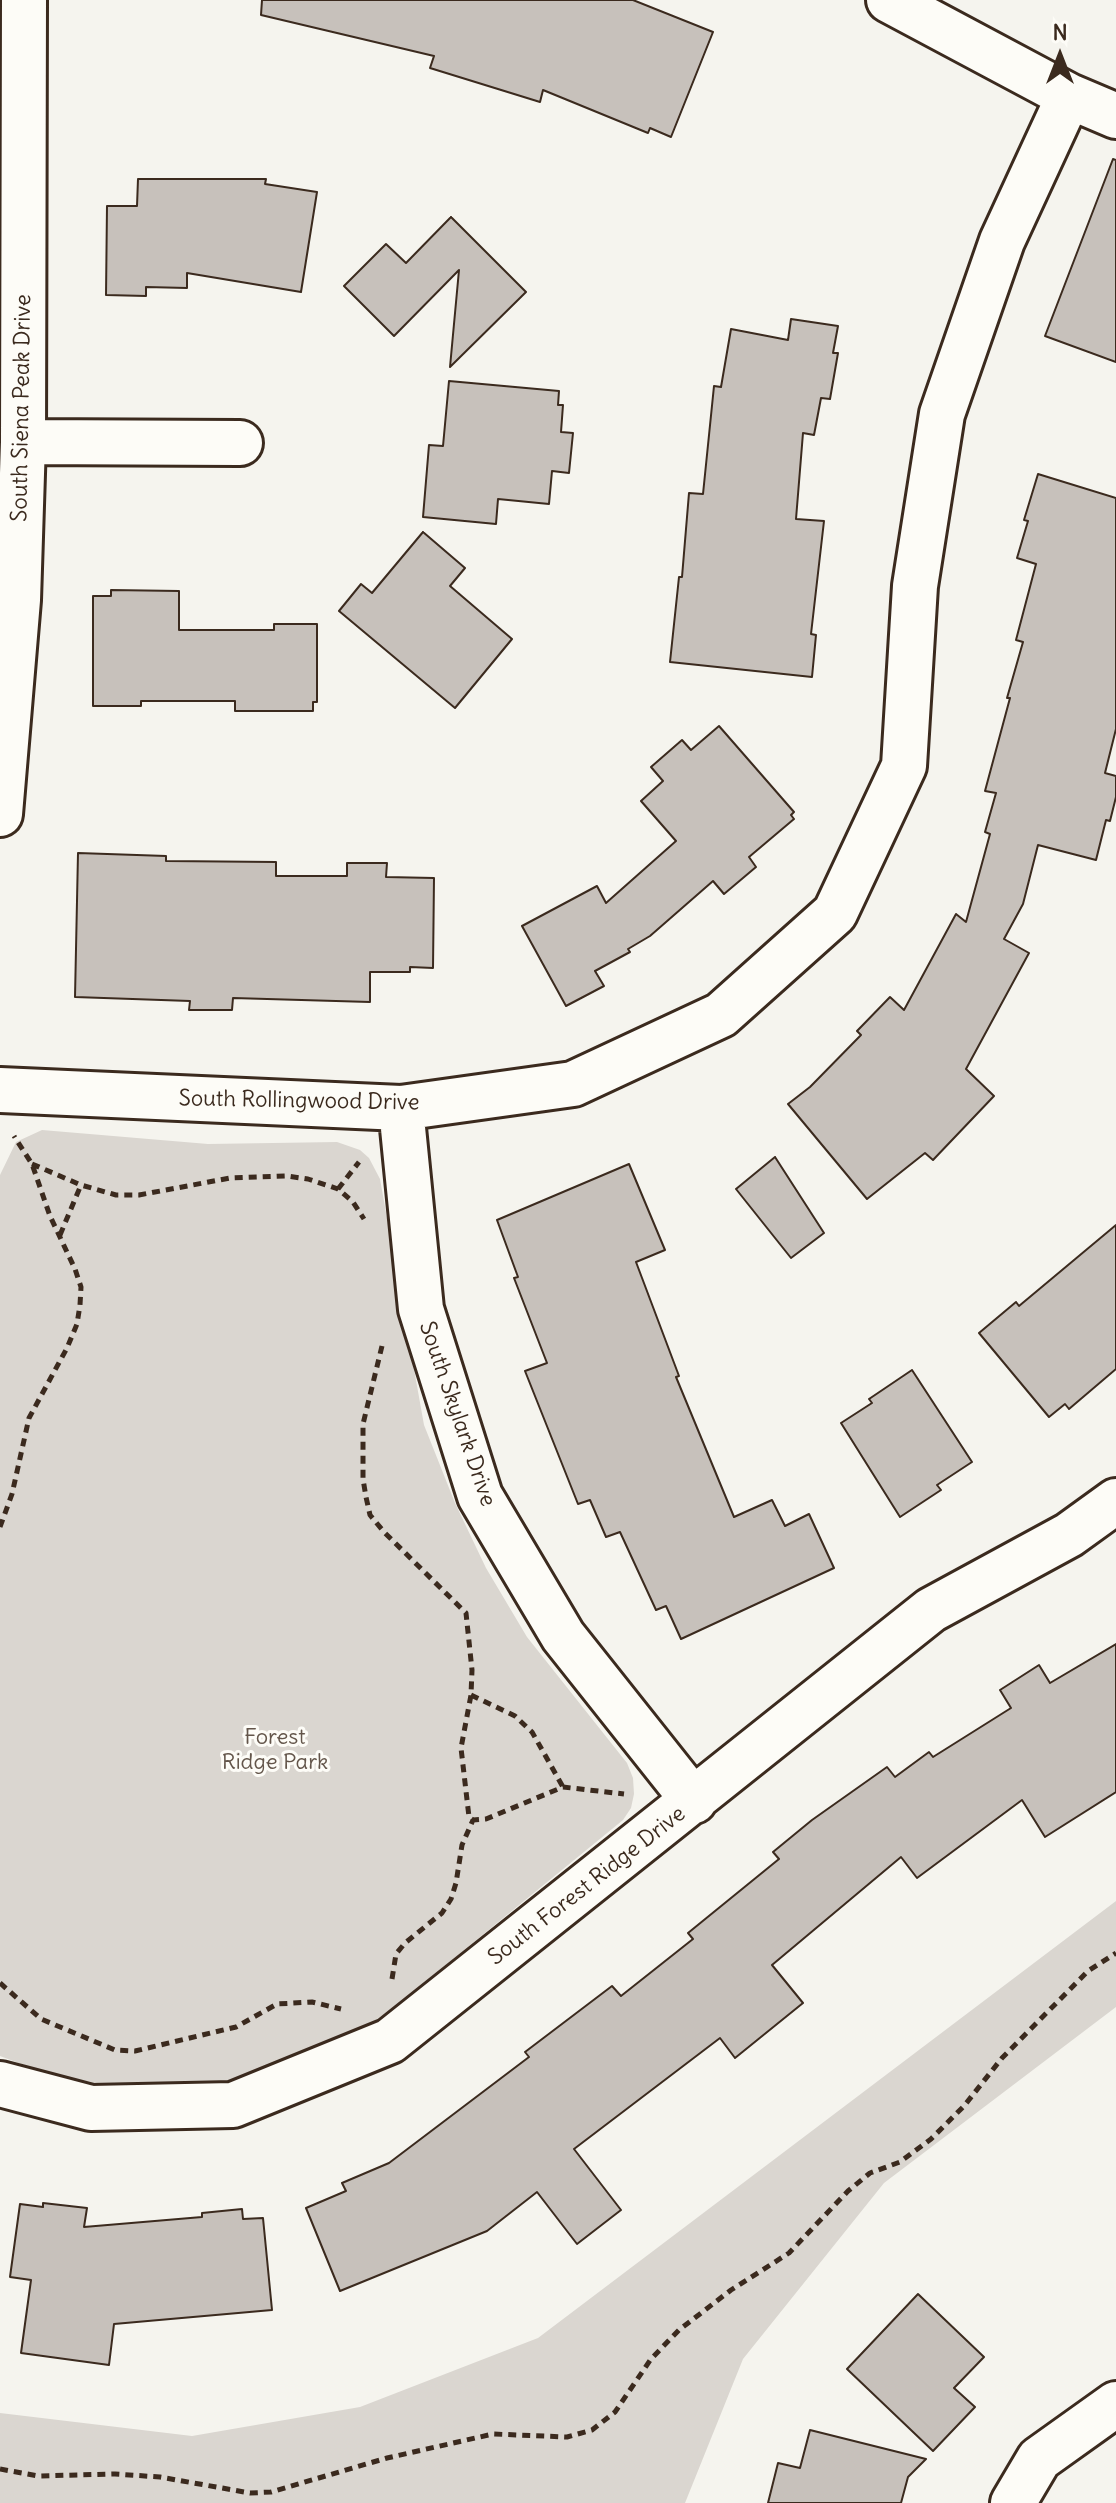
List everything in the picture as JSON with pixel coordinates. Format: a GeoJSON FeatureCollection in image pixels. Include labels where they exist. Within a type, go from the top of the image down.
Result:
{"type":"FeatureCollection","features":[{"type":"Feature","properties":{"kind":"street","name":"South Siena Peak Drive"},"geometry":{"type":"LineString","coordinates":[[0,814],[18,600],[23,442],[24,0]]}},
{"type":"Feature","properties":{"kind":"street"},"geometry":{"type":"LineString","coordinates":[[889,0],[1069,96],[1116,116]]}},
{"type":"Feature","properties":{"kind":"street","name":"South Rollingwood Drive"},"geometry":{"type":"LineString","coordinates":[[4,1109],[401,1108],[573,1084],[721,1015],[835,913],[904,766],[915,586],[942,414],[1002,241],[1069,96]]}},
{"type":"Feature","properties":{"kind":"street"},"geometry":{"type":"LineString","coordinates":[[23,442],[240,443]]}},
{"type":"Feature","properties":{"kind":"street","name":"South Skylark Drive"},"geometry":{"type":"LineString","coordinates":[[401,1108],[421,1309],[480,1496],[563,1636],[694,1801]]}},
{"type":"Feature","properties":{"kind":"street","name":"South Forest Ridge Drive"},"geometry":{"type":"LineString","coordinates":[[0,2084],[91,2108],[233,2105],[390,2041],[931,1610],[1069,1535],[1116,1501]]}},
{"type":"Feature","properties":{"kind":"street"},"geometry":{"type":"LineString","coordinates":[[1013,2503],[1039,2459],[1116,2404]]}},
{"type":"Feature","properties":{"kind":"path"},"geometry":{"type":"LineString","coordinates":[[0,1527],[12,1494],[29,1418],[77,1324],[81,1287],[32,1164],[4,1109]]}},
{"type":"Feature","properties":{"kind":"path"},"geometry":{"type":"LineString","coordinates":[[32,1164],[81,1185],[116,1195],[139,1195],[230,1178],[287,1176],[308,1179],[328,1184],[345,1195],[353,1202],[369,1229]]}},
{"type":"Feature","properties":{"kind":"path"},"geometry":{"type":"LineString","coordinates":[[60,1235],[81,1185]]}},
{"type":"Feature","properties":{"kind":"path"},"geometry":{"type":"LineString","coordinates":[[381,1334],[383,1347],[363,1424],[363,1479],[370,1515],[407,1558],[466,1613],[472,1670],[471,1695],[461,1748],[468,1814],[473,1820]]}},
{"type":"Feature","properties":{"kind":"path"},"geometry":{"type":"LineString","coordinates":[[471,1695],[515,1716],[532,1732],[563,1787]]}},
{"type":"Feature","properties":{"kind":"path"},"geometry":{"type":"LineString","coordinates":[[473,1820],[486,1819],[563,1787],[694,1801]]}},
{"type":"Feature","properties":{"kind":"path"},"geometry":{"type":"LineString","coordinates":[[388,1992],[396,1954],[442,1913],[451,1899],[462,1845],[473,1820]]}},
{"type":"Feature","properties":{"kind":"path"},"geometry":{"type":"LineString","coordinates":[[0,2469],[38,2476],[115,2474],[160,2477],[250,2493],[271,2492],[387,2458],[493,2434],[567,2437],[592,2430],[615,2412],[651,2359],[679,2330],[731,2290],[789,2253],[848,2191],[870,2173],[900,2162],[931,2139],[964,2106],[1002,2058],[1088,1971],[1116,1953]]}},
{"type":"Feature","properties":{"kind":"path"},"geometry":{"type":"LineString","coordinates":[[0,1983],[41,2019],[115,2050],[135,2051],[236,2027],[277,2004],[312,2002],[345,2010]]}},
{"type":"Feature","properties":{"kind":"green space","name":"Forest Ridge Park"},"geometry":{"type":"Polygon","coordinates":[[[42,1130],[208,1144],[337,1142],[360,1150],[369,1158],[380,1179],[424,1425],[455,1503],[486,1568],[527,1637],[627,1763],[633,1778],[631,1808],[623,1820],[403,2000],[354,2036],[268,2073],[221,2084],[128,2089],[45,2073],[0,2056],[0,1175],[16,1142],[42,1130]]]}},
{"type":"Feature","properties":{"kind":"green space"},"geometry":{"type":"Polygon","coordinates":[[[1116,1901],[1116,2007],[884,2183],[743,2359],[685,2503],[0,2503],[0,2413],[192,2436],[360,2407],[538,2338],[1116,1901]]]}},
{"type":"Feature","properties":{"kind":"building"},"geometry":{"type":"Polygon","coordinates":[[[262,0],[633,0],[713,32],[671,137],[650,128],[648,133],[543,90],[540,102],[430,68],[434,56],[261,15],[262,0]]]}},
{"type":"Feature","properties":{"kind":"building"},"geometry":{"type":"Polygon","coordinates":[[[1113,159],[1116,160],[1116,362],[1045,336],[1113,159]]]}},
{"type":"Feature","properties":{"kind":"building"},"geometry":{"type":"Polygon","coordinates":[[[138,179],[266,179],[265,184],[317,192],[301,292],[187,273],[187,288],[146,287],[146,296],[106,295],[107,206],[137,206],[138,179]]]}},
{"type":"Feature","properties":{"kind":"building"},"geometry":{"type":"Polygon","coordinates":[[[451,217],[526,292],[450,367],[459,270],[394,336],[344,286],[386,244],[406,263],[451,217]]]}},
{"type":"Feature","properties":{"kind":"building"},"geometry":{"type":"Polygon","coordinates":[[[791,319],[838,326],[833,353],[838,353],[830,399],[821,398],[814,435],[803,433],[796,519],[824,521],[811,634],[816,635],[812,677],[670,662],[679,577],[682,577],[689,493],[703,494],[714,386],[721,387],[731,329],[788,340],[791,319]]]}},
{"type":"Feature","properties":{"kind":"building"},"geometry":{"type":"Polygon","coordinates":[[[449,381],[559,391],[558,405],[563,405],[561,432],[573,433],[569,473],[552,471],[549,504],[498,499],[496,524],[423,517],[429,445],[443,446],[449,381]]]}},
{"type":"Feature","properties":{"kind":"building"},"geometry":{"type":"Polygon","coordinates":[[[1038,474],[1116,498],[1116,729],[1105,773],[1116,776],[1116,797],[1110,821],[1106,820],[1096,860],[1038,845],[1023,904],[1004,939],[1029,953],[966,1069],[994,1096],[933,1160],[925,1153],[867,1199],[788,1104],[810,1087],[861,1035],[857,1031],[890,997],[904,1010],[956,914],[966,922],[990,834],[985,832],[996,793],[985,791],[1023,642],[1016,640],[1036,564],[1017,558],[1028,521],[1024,520],[1038,474]]]}},
{"type":"Feature","properties":{"kind":"building"},"geometry":{"type":"Polygon","coordinates":[[[423,532],[465,568],[450,586],[512,639],[455,708],[339,611],[361,584],[372,593],[423,532]]]}},
{"type":"Feature","properties":{"kind":"building"},"geometry":{"type":"Polygon","coordinates":[[[111,590],[179,591],[179,630],[274,630],[274,624],[317,624],[317,702],[313,702],[313,711],[235,711],[235,701],[141,701],[141,706],[93,706],[93,596],[111,596],[111,590]]]}},
{"type":"Feature","properties":{"kind":"building"},"geometry":{"type":"Polygon","coordinates":[[[719,726],[794,812],[791,815],[794,819],[749,857],[756,867],[724,894],[713,881],[650,936],[628,949],[630,952],[595,971],[604,986],[566,1006],[522,926],[597,886],[606,903],[676,841],[641,801],[663,781],[651,767],[682,740],[691,750],[719,726]]]}},
{"type":"Feature","properties":{"kind":"building"},"geometry":{"type":"Polygon","coordinates":[[[78,853],[166,856],[166,861],[276,862],[276,876],[347,876],[347,863],[387,863],[386,877],[434,878],[433,968],[410,967],[410,972],[370,972],[370,1002],[233,998],[232,1010],[189,1010],[190,1001],[75,997],[78,853]]]}},
{"type":"Feature","properties":{"kind":"building"},"geometry":{"type":"Polygon","coordinates":[[[775,1157],[824,1233],[791,1258],[736,1189],[775,1157]]]}},
{"type":"Feature","properties":{"kind":"building"},"geometry":{"type":"Polygon","coordinates":[[[629,1164],[665,1250],[636,1262],[679,1376],[676,1377],[734,1517],[772,1500],[785,1526],[809,1514],[834,1568],[681,1639],[666,1606],[656,1610],[620,1532],[606,1537],[590,1500],[578,1504],[525,1371],[547,1363],[514,1278],[518,1277],[497,1220],[629,1164]]]}},
{"type":"Feature","properties":{"kind":"building"},"geometry":{"type":"Polygon","coordinates":[[[1116,1225],[1116,1369],[1069,1409],[1065,1404],[1049,1417],[979,1333],[1016,1302],[1019,1306],[1116,1225]]]}},
{"type":"Feature","properties":{"kind":"building"},"geometry":{"type":"Polygon","coordinates":[[[912,1370],[972,1462],[937,1485],[941,1490],[900,1517],[841,1423],[872,1403],[869,1399],[912,1370]]]}},
{"type":"Feature","properties":{"kind":"building"},"geometry":{"type":"Polygon","coordinates":[[[1116,1644],[1116,1792],[1045,1837],[1022,1800],[917,1878],[901,1857],[772,1965],[803,2003],[735,2058],[720,2038],[574,2149],[621,2210],[577,2244],[537,2192],[487,2231],[340,2291],[306,2208],[346,2191],[342,2183],[389,2163],[529,2057],[525,2052],[612,1986],[621,1996],[693,1939],[688,1933],[779,1859],[773,1852],[887,1767],[895,1777],[929,1752],[933,1757],[1011,1708],[1000,1690],[1039,1665],[1050,1683],[1116,1644]]]}},
{"type":"Feature","properties":{"kind":"building"},"geometry":{"type":"Polygon","coordinates":[[[43,2203],[87,2208],[84,2227],[202,2217],[202,2213],[242,2209],[243,2219],[263,2218],[272,2310],[114,2324],[109,2365],[21,2353],[31,2280],[10,2277],[20,2204],[43,2207],[43,2203]]]}},
{"type":"Feature","properties":{"kind":"building"},"geometry":{"type":"Polygon","coordinates":[[[918,2294],[984,2357],[954,2388],[975,2407],[933,2451],[847,2369],[918,2294]]]}},
{"type":"Feature","properties":{"kind":"building"},"geometry":{"type":"Polygon","coordinates":[[[810,2430],[926,2459],[908,2477],[901,2503],[768,2503],[778,2463],[800,2468],[810,2430]]]}}]}
